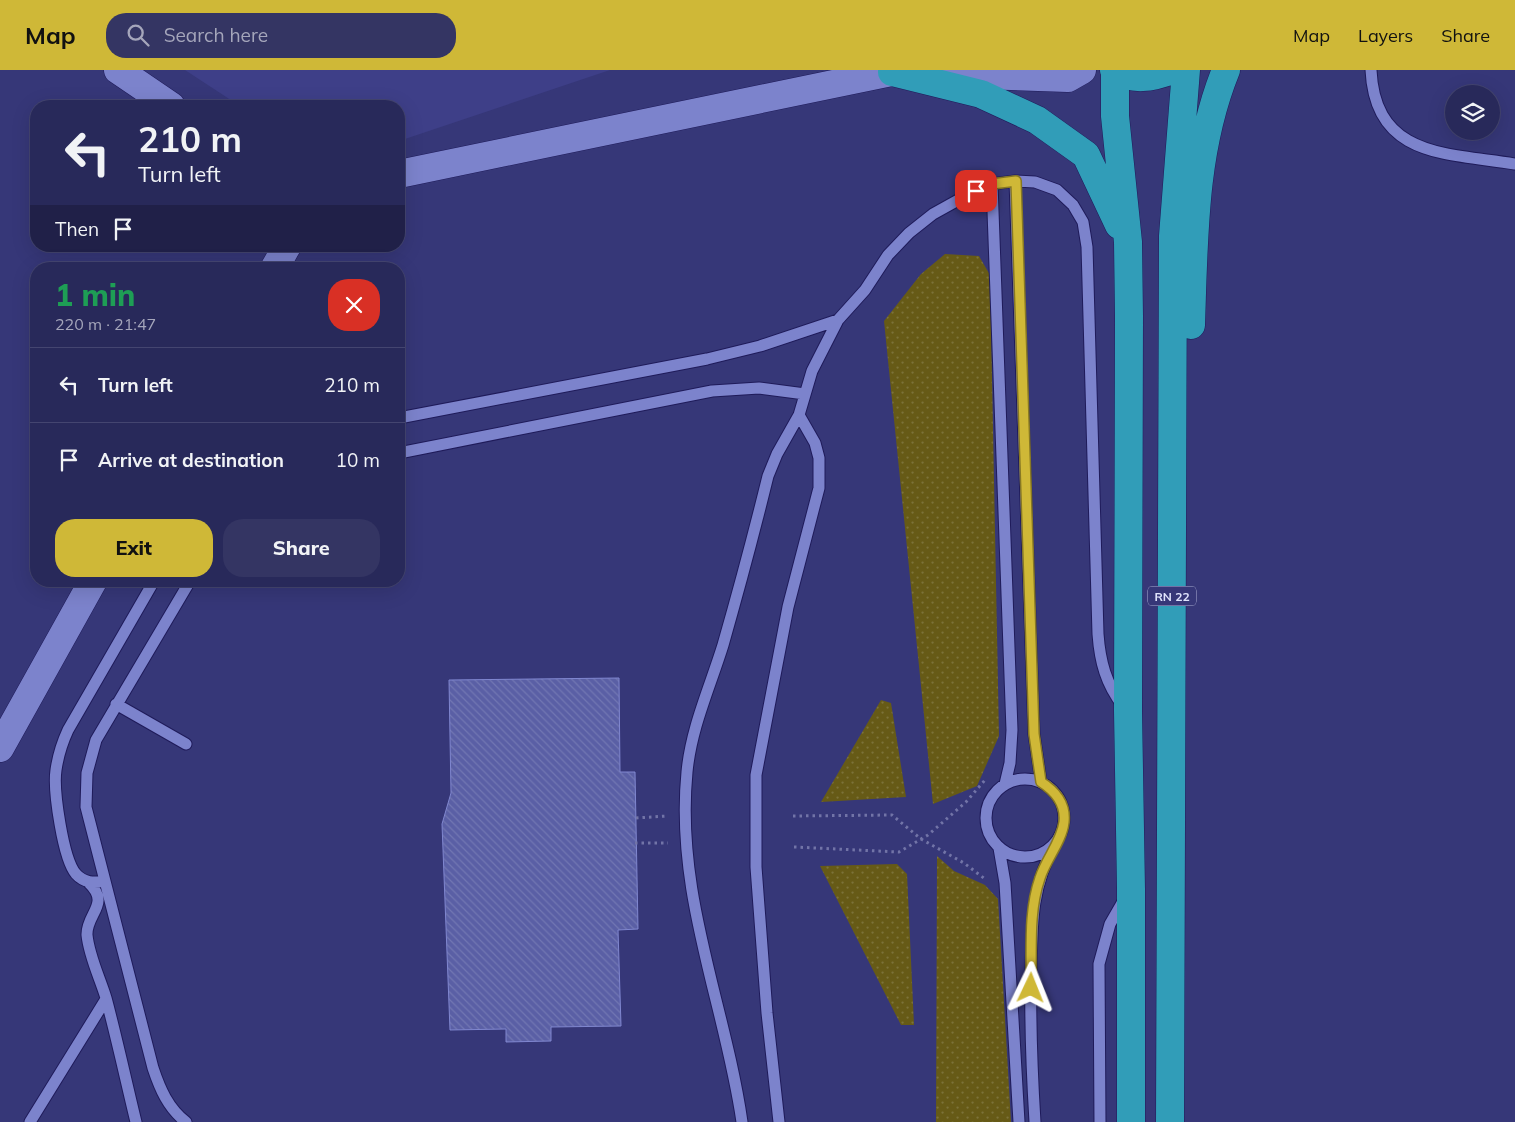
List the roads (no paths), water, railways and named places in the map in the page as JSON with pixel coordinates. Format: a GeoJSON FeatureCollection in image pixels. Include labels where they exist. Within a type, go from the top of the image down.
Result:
{"type":"FeatureCollection","features":[{"type":"Feature","properties":{"kind":"highway"},"geometry":{"type":"LineString","coordinates":[[1114,71],[1134,77],[1154,77],[1172,70]]}},
{"type":"Feature","properties":{"kind":"highway","name":"RN 22"},"geometry":{"type":"LineString","coordinates":[[1170,1122],[1174,210],[1186,70]]}},
{"type":"Feature","properties":{"kind":"highway"},"geometry":{"type":"LineString","coordinates":[[1172,423],[1190,382],[1194,246],[1202,156],[1214,102],[1226,70]]}},
{"type":"Feature","properties":{"kind":"highway"},"geometry":{"type":"LineString","coordinates":[[896,71],[981,94],[1037,120],[1086,155],[1128,242]]}},
{"type":"Feature","properties":{"kind":"highway","name":"RN 22"},"geometry":{"type":"LineString","coordinates":[[1114,71],[1115,116],[1128,242],[1128,712],[1131,889],[1131,1122]]}},
{"type":"Feature","properties":{"kind":"main road"},"geometry":{"type":"LineString","coordinates":[[118,70],[162,100]]}},
{"type":"Feature","properties":{"kind":"main road"},"geometry":{"type":"LineString","coordinates":[[405,174],[896,71],[1068,78],[1082,70]]}},
{"type":"Feature","properties":{"kind":"main road"},"geometry":{"type":"LineString","coordinates":[[0,748],[90,587]]}},
{"type":"Feature","properties":{"kind":"lane"},"geometry":{"type":"LineString","coordinates":[[1371,70],[1372,89],[1376,104],[1393,130],[1405,140],[1418,147],[1515,164]]}},
{"type":"Feature","properties":{"kind":"lane"},"geometry":{"type":"LineString","coordinates":[[1016,181],[1034,734],[1041,782]]}},
{"type":"Feature","properties":{"kind":"lane"},"geometry":{"type":"LineString","coordinates":[[742,1122],[738,1092],[699,934],[686,848],[686,771],[697,722],[722,646],[768,476],[777,454],[799,415],[812,371],[838,320],[864,290],[888,255],[909,233],[933,214],[992,184],[1016,181],[1035,182],[1056,190],[1073,205],[1083,222],[1087,247],[1099,655],[1105,676],[1115,695],[1128,712]]}},
{"type":"Feature","properties":{"kind":"lane"},"geometry":{"type":"LineString","coordinates":[[992,184],[1011,752],[1005,784]]}},
{"type":"Feature","properties":{"kind":"lane"},"geometry":{"type":"LineString","coordinates":[[405,417],[707,359],[760,346],[838,320]]}},
{"type":"Feature","properties":{"kind":"lane"},"geometry":{"type":"LineString","coordinates":[[405,452],[712,391],[758,388],[805,394]]}},
{"type":"Feature","properties":{"kind":"lane"},"geometry":{"type":"LineString","coordinates":[[780,1122],[766,1012],[756,868],[756,775],[788,607],[818,488],[819,458],[815,443],[799,415]]}},
{"type":"Feature","properties":{"kind":"lane"},"geometry":{"type":"LineString","coordinates":[[104,882],[89,882],[82,879],[72,868],[58,814],[55,793],[55,771],[60,750],[68,730],[151,587]]}},
{"type":"Feature","properties":{"kind":"lane"},"geometry":{"type":"LineString","coordinates":[[186,587],[96,740],[90,756],[86,781],[86,807],[158,1086],[168,1102],[186,1122]]}},
{"type":"Feature","properties":{"kind":"lane"},"geometry":{"type":"LineString","coordinates":[[116,704],[186,744]]}},
{"type":"Feature","properties":{"kind":"lane"},"geometry":{"type":"LineString","coordinates":[[1019,1122],[1006,894],[999,848],[986,827],[986,814],[989,802],[995,792],[1005,784],[1016,780],[1041,782],[1051,788],[1063,809],[1064,822],[1040,877],[1033,913],[1030,1044],[1035,1122]]}},
{"type":"Feature","properties":{"kind":"lane"},"geometry":{"type":"LineString","coordinates":[[999,848],[1021,857],[1045,852],[1055,844]]}},
{"type":"Feature","properties":{"kind":"lane"},"geometry":{"type":"LineString","coordinates":[[89,882],[98,894],[99,901],[90,920],[88,935],[106,999],[136,1122]]}},
{"type":"Feature","properties":{"kind":"lane"},"geometry":{"type":"LineString","coordinates":[[1100,1122],[1099,964],[1110,924],[1131,889]]}},
{"type":"Feature","properties":{"kind":"lane"},"geometry":{"type":"LineString","coordinates":[[30,1122],[106,999]]}}]}
